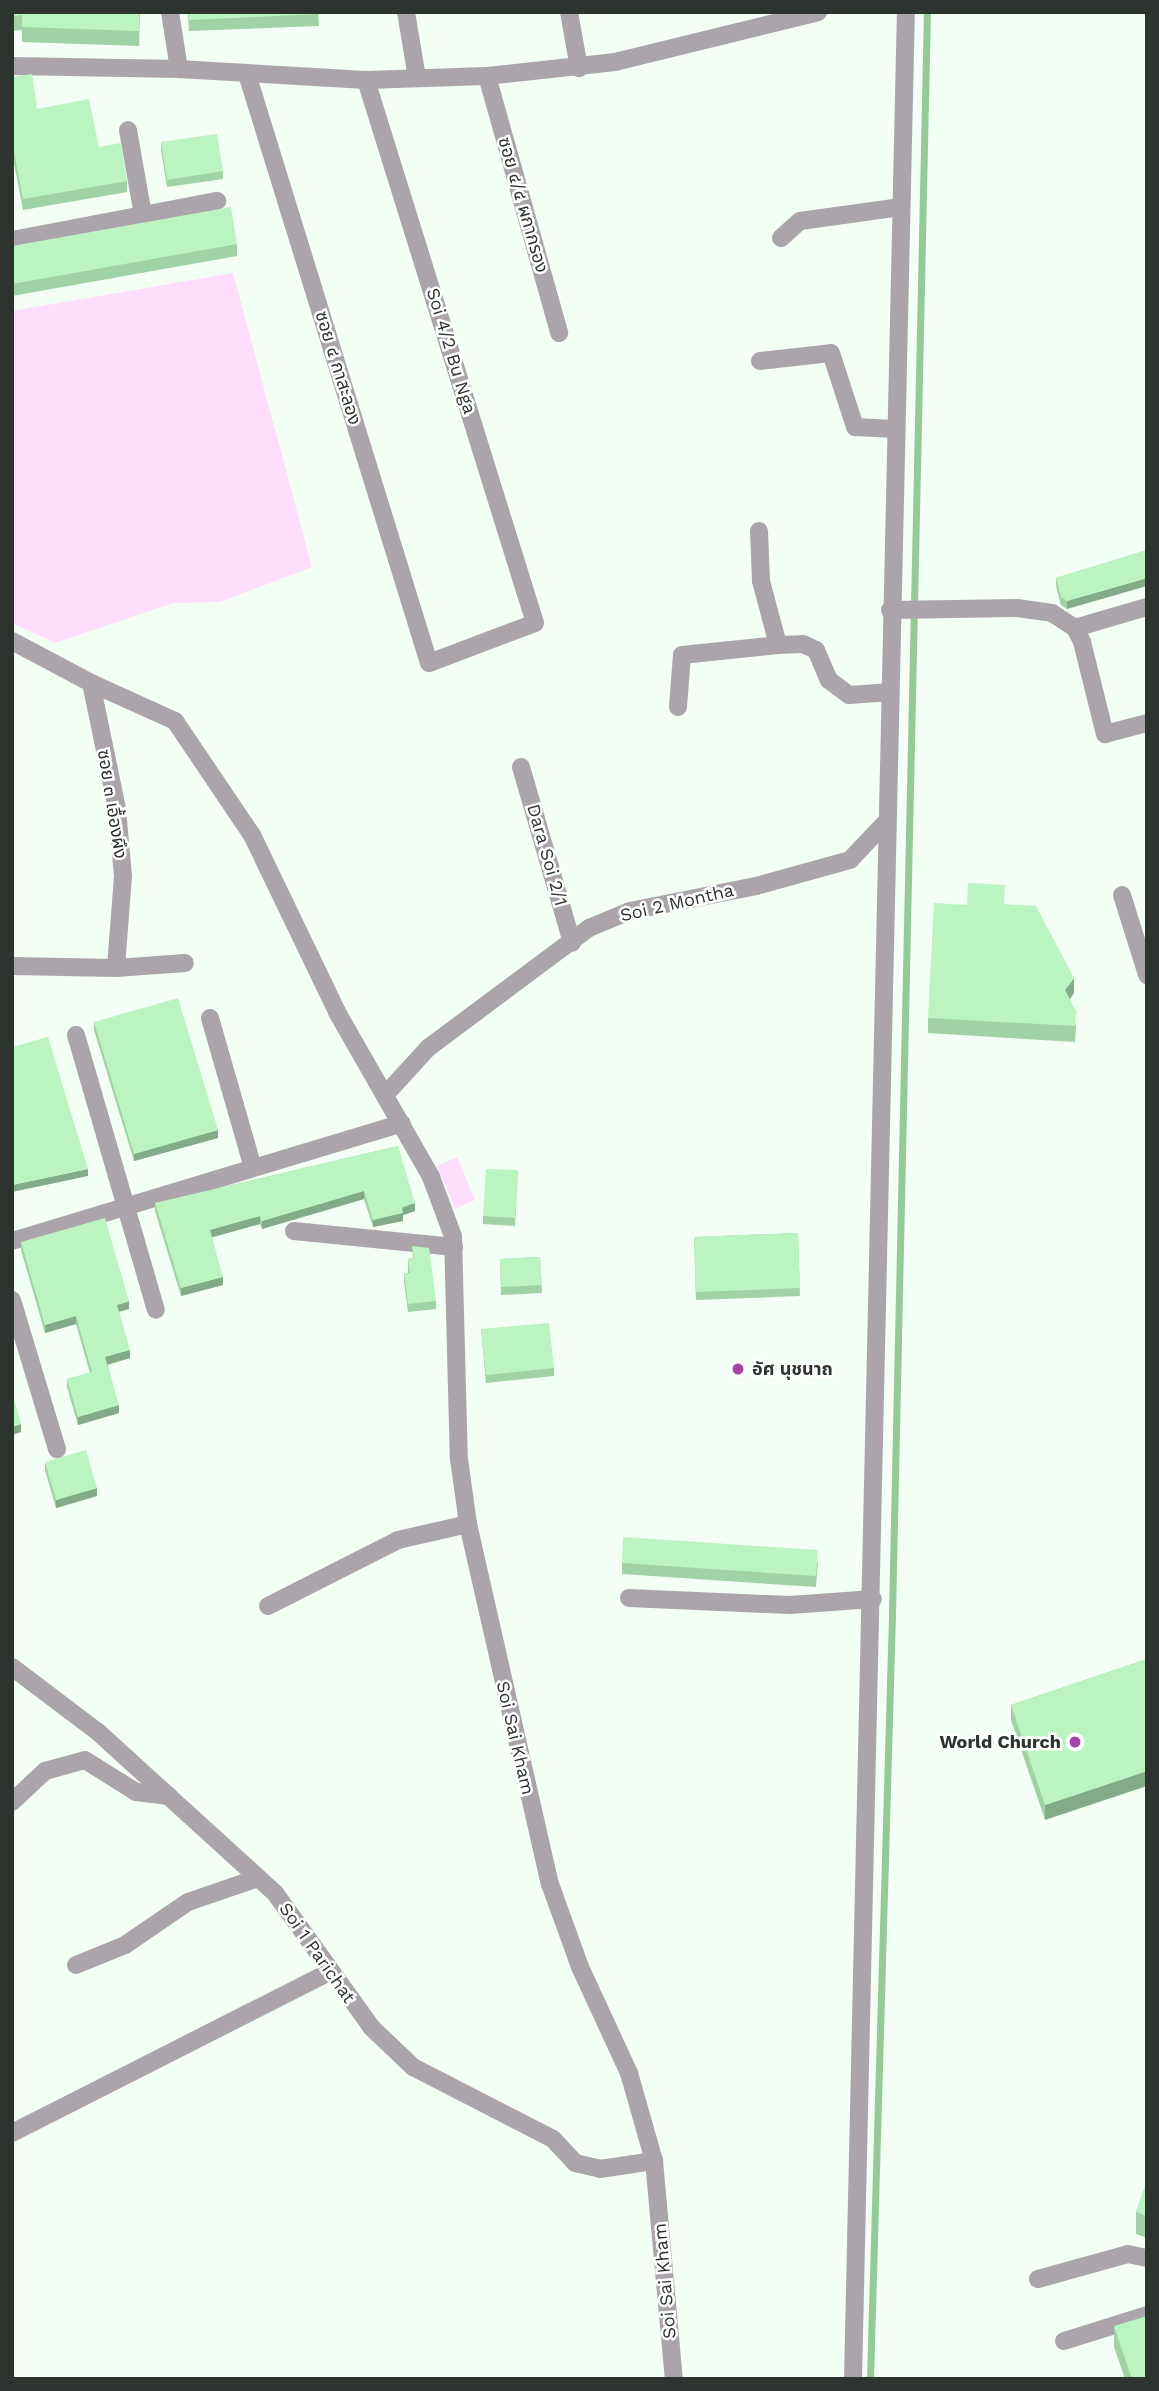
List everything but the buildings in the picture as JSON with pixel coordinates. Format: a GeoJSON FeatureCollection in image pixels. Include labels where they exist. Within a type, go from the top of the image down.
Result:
{"type":"FeatureCollection","features":[{"type":"Feature","properties":{"kind":"street"},"geometry":{"type":"LineString","coordinates":[[170,12],[179,69]]}},
{"type":"Feature","properties":{"kind":"street"},"geometry":{"type":"LineString","coordinates":[[406,12],[417,78]]}},
{"type":"Feature","properties":{"kind":"street"},"geometry":{"type":"LineString","coordinates":[[569,12],[579,68]]}},
{"type":"Feature","properties":{"kind":"street"},"geometry":{"type":"LineString","coordinates":[[12,66],[179,69],[366,80],[487,76],[579,68],[818,12]]}},
{"type":"Feature","properties":{"kind":"street"},"geometry":{"type":"LineString","coordinates":[[853,2379],[873,1599],[888,692],[907,610],[895,429],[906,12]]}},
{"type":"Feature","properties":{"kind":"street","name":"ซอย ๔ กาสะลอง"},"geometry":{"type":"LineString","coordinates":[[247,74],[429,663],[536,622]]}},
{"type":"Feature","properties":{"kind":"street","name":"ซอย ๔/๔ ผกากรอง"},"geometry":{"type":"LineString","coordinates":[[487,76],[559,333]]}},
{"type":"Feature","properties":{"kind":"street","name":"Soi 4/2 Bu Nga"},"geometry":{"type":"LineString","coordinates":[[366,80],[536,622]]}},
{"type":"Feature","properties":{"kind":"street"},"geometry":{"type":"LineString","coordinates":[[128,130],[143,215]]}},
{"type":"Feature","properties":{"kind":"street"},"geometry":{"type":"LineString","coordinates":[[12,240],[217,201]]}},
{"type":"Feature","properties":{"kind":"street"},"geometry":{"type":"LineString","coordinates":[[781,238],[800,221],[901,207]]}},
{"type":"Feature","properties":{"kind":"street"},"geometry":{"type":"LineString","coordinates":[[760,361],[831,353],[855,427],[895,429]]}},
{"type":"Feature","properties":{"kind":"street"},"geometry":{"type":"LineString","coordinates":[[759,531],[761,581],[778,645]]}},
{"type":"Feature","properties":{"kind":"street"},"geometry":{"type":"LineString","coordinates":[[1074,628],[1147,607]]}},
{"type":"Feature","properties":{"kind":"street"},"geometry":{"type":"LineString","coordinates":[[907,610],[1034,610],[1052,613],[1074,628],[1082,642],[1105,734],[1147,723]]}},
{"type":"Feature","properties":{"kind":"street","name":"Soi Sai Kham"},"geometry":{"type":"LineString","coordinates":[[12,641],[91,684],[175,721],[252,835],[337,1012],[431,1177],[454,1247],[459,1459],[468,1524],[550,1884],[580,1967],[629,2073],[654,2161],[674,2379]]}},
{"type":"Feature","properties":{"kind":"street"},"geometry":{"type":"LineString","coordinates":[[678,707],[682,655],[778,645],[803,645],[816,650],[829,680],[849,695],[888,692]]}},
{"type":"Feature","properties":{"kind":"street","name":"ซอย ๓ เอื้องผึง"},"geometry":{"type":"LineString","coordinates":[[91,684],[119,836],[123,876],[117,968]]}},
{"type":"Feature","properties":{"kind":"street","name":"Dara Soi 2/1"},"geometry":{"type":"LineString","coordinates":[[521,767],[572,943]]}},
{"type":"Feature","properties":{"kind":"street","name":"Soi 2 Montha"},"geometry":{"type":"LineString","coordinates":[[386,1094],[428,1048],[589,929],[630,911],[756,886],[850,860],[884,824]]}},
{"type":"Feature","properties":{"kind":"street"},"geometry":{"type":"LineString","coordinates":[[1122,895],[1147,975]]}},
{"type":"Feature","properties":{"kind":"street"},"geometry":{"type":"LineString","coordinates":[[12,966],[117,968],[185,962]]}},
{"type":"Feature","properties":{"kind":"street"},"geometry":{"type":"LineString","coordinates":[[210,1018],[253,1168]]}},
{"type":"Feature","properties":{"kind":"street"},"geometry":{"type":"LineString","coordinates":[[76,1035],[156,1310]]}},
{"type":"Feature","properties":{"kind":"street"},"geometry":{"type":"LineString","coordinates":[[12,1241],[402,1123]]}},
{"type":"Feature","properties":{"kind":"street"},"geometry":{"type":"LineString","coordinates":[[294,1231],[454,1247]]}},
{"type":"Feature","properties":{"kind":"street"},"geometry":{"type":"LineString","coordinates":[[12,1300],[57,1449]]}},
{"type":"Feature","properties":{"kind":"street"},"geometry":{"type":"LineString","coordinates":[[268,1606],[398,1540],[468,1524]]}},
{"type":"Feature","properties":{"kind":"street"},"geometry":{"type":"LineString","coordinates":[[629,1598],[790,1605],[873,1599]]}},
{"type":"Feature","properties":{"kind":"street","name":"Soi 1 Parichat"},"geometry":{"type":"LineString","coordinates":[[12,1667],[98,1731],[275,1893],[372,2028],[413,2067],[553,2139],[575,2163],[600,2169],[654,2161]]}},
{"type":"Feature","properties":{"kind":"street"},"geometry":{"type":"LineString","coordinates":[[12,1802],[45,1771],[85,1760],[136,1792],[169,1796]]}},
{"type":"Feature","properties":{"kind":"street"},"geometry":{"type":"LineString","coordinates":[[76,1965],[125,1945],[188,1902],[258,1878]]}},
{"type":"Feature","properties":{"kind":"street"},"geometry":{"type":"LineString","coordinates":[[12,2133],[330,1972]]}},
{"type":"Feature","properties":{"kind":"street"},"geometry":{"type":"LineString","coordinates":[[1038,2279],[1128,2254],[1147,2258]]}},
{"type":"Feature","properties":{"kind":"street"},"geometry":{"type":"LineString","coordinates":[[1064,2341],[1147,2315]]}},
{"type":"Feature","properties":{"kind":"shaded area"},"geometry":{"type":"Polygon","coordinates":[[[233,273],[312,567],[220,602],[173,603],[55,643],[12,623],[12,311],[233,273]]]}},
{"type":"Feature","properties":{"kind":"shaded area"},"geometry":{"type":"Polygon","coordinates":[[[457,1157],[475,1200],[455,1209],[437,1166],[457,1157]]]}},
{"type":"Feature","properties":{"kind":"waterway"},"geometry":{"type":"LineString","coordinates":[[870,2379],[892,1614],[927,12]]}},
{"type":"Feature","properties":{"kind":"place","name":"อัศ นุชนาถ"},"geometry":{"type":"Point","coordinates":[738,1369]}},
{"type":"Feature","properties":{"kind":"place","name":"World Church"},"geometry":{"type":"Point","coordinates":[1075,1742]}}]}
